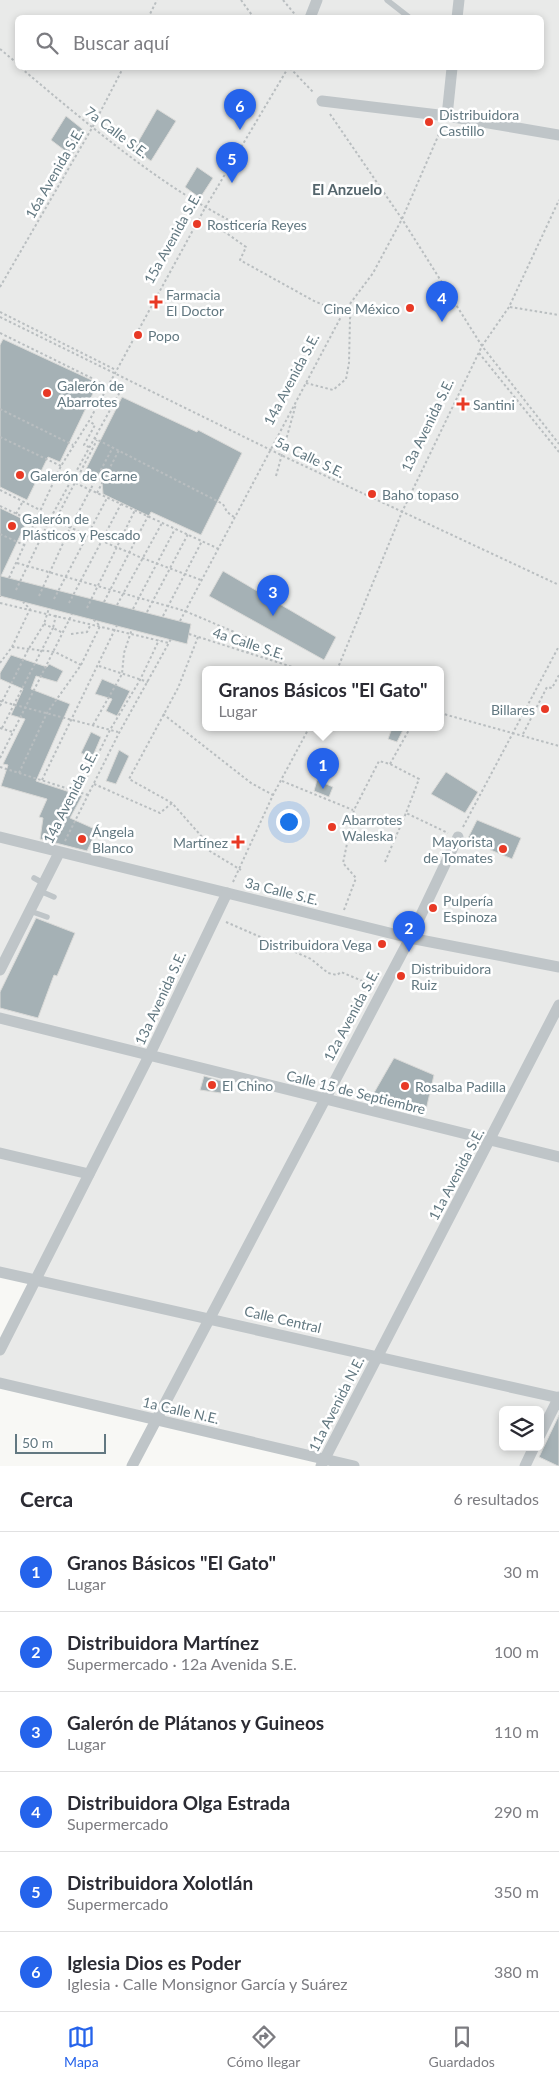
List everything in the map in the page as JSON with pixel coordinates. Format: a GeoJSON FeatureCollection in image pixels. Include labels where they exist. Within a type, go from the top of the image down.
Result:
{"type":"FeatureCollection","features":[{"type":"Feature","properties":{"kind":"street"},"geometry":{"type":"LineString","coordinates":[[311,15],[317,0]]}},
{"type":"Feature","properties":{"kind":"street"},"geometry":{"type":"LineString","coordinates":[[457,15],[459,0]]}},
{"type":"Feature","properties":{"kind":"street"},"geometry":{"type":"LineString","coordinates":[[447,116],[452,70]]}},
{"type":"Feature","properties":{"kind":"street"},"geometry":{"type":"LineString","coordinates":[[322,101],[447,116],[559,135]]}},
{"type":"Feature","properties":{"kind":"street","name":"3a Calle S.E."},"geometry":{"type":"LineString","coordinates":[[0,837],[410,938],[559,967]]}},
{"type":"Feature","properties":{"kind":"street","name":"12a Avenida S.E."},"geometry":{"type":"LineString","coordinates":[[132,1466],[323,1099],[410,938],[458,837]]}},
{"type":"Feature","properties":{"kind":"street","name":"14a Avenida S.E."},"geometry":{"type":"LineString","coordinates":[[0,970],[30,911],[39,884],[59,853]]}},
{"type":"Feature","properties":{"kind":"street","name":"13a Avenida S.E."},"geometry":{"type":"LineString","coordinates":[[0,1350],[149,1056],[227,893]]}},
{"type":"Feature","properties":{"kind":"street","name":"11a Avenida S.E."},"geometry":{"type":"LineString","coordinates":[[377,1356],[559,1006]]}},
{"type":"Feature","properties":{"kind":"street","name":"Calle 15 de Septiembre"},"geometry":{"type":"LineString","coordinates":[[0,1018],[559,1158]]}},
{"type":"Feature","properties":{"kind":"street"},"geometry":{"type":"LineString","coordinates":[[0,1153],[89,1174]]}},
{"type":"Feature","properties":{"kind":"street","name":"Calle Central"},"geometry":{"type":"LineString","coordinates":[[0,1272],[559,1397]]}},
{"type":"Feature","properties":{"kind":"street","name":"11a Avenida N.E."},"geometry":{"type":"LineString","coordinates":[[323,1463],[377,1356]]}},
{"type":"Feature","properties":{"kind":"street","name":"1a Calle N.E."},"geometry":{"type":"LineString","coordinates":[[0,1383],[156,1419],[323,1463],[354,1466]]}},
{"type":"Feature","properties":{"kind":"street"},"geometry":{"type":"LineString","coordinates":[[544,1427],[559,1397]]}},
{"type":"Feature","properties":{"kind":"street"},"geometry":{"type":"LineString","coordinates":[[525,1466],[532,1451]]}},
{"type":"Feature","properties":{"kind":"lane"},"geometry":{"type":"LineString","coordinates":[[386,0],[406,15]]}},
{"type":"Feature","properties":{"kind":"lane"},"geometry":{"type":"LineString","coordinates":[[39,884],[54,897]]}},
{"type":"Feature","properties":{"kind":"lane"},"geometry":{"type":"LineString","coordinates":[[30,911],[46,917]]}},
{"type":"Feature","properties":{"kind":"path"},"geometry":{"type":"LineString","coordinates":[[150,15],[157,0]]}},
{"type":"Feature","properties":{"kind":"path"},"geometry":{"type":"LineString","coordinates":[[241,0],[252,15]]}},
{"type":"Feature","properties":{"kind":"path"},"geometry":{"type":"LineString","coordinates":[[283,0],[296,15]]}},
{"type":"Feature","properties":{"kind":"path"},"geometry":{"type":"LineString","coordinates":[[0,49],[15,62]]}},
{"type":"Feature","properties":{"kind":"path","name":"7a Calle S.E."},"geometry":{"type":"LineString","coordinates":[[23,70],[92,128],[205,208],[227,219],[222,230],[246,247],[240,260],[314,301],[343,313]]}},
{"type":"Feature","properties":{"kind":"path","name":"16a Avenida S.E."},"geometry":{"type":"LineString","coordinates":[[0,287],[92,128],[122,70]]}},
{"type":"Feature","properties":{"kind":"path","name":"15a Avenida S.E."},"geometry":{"type":"LineString","coordinates":[[89,421],[205,208],[288,70]]}},
{"type":"Feature","properties":{"kind":"path"},"geometry":{"type":"LineString","coordinates":[[291,70],[322,101],[402,218],[482,346],[559,444]]}},
{"type":"Feature","properties":{"kind":"path","name":"14a Avenida S.E."},"geometry":{"type":"LineString","coordinates":[[180,621],[343,313],[373,273],[402,218],[447,116]]}},
{"type":"Feature","properties":{"kind":"path","name":"13a Avenida S.E."},"geometry":{"type":"LineString","coordinates":[[339,666],[402,512],[482,346],[509,307],[559,200]]}},
{"type":"Feature","properties":{"kind":"path"},"geometry":{"type":"LineString","coordinates":[[306,382],[333,390],[346,379],[349,363],[350,318],[358,303]]}},
{"type":"Feature","properties":{"kind":"path"},"geometry":{"type":"LineString","coordinates":[[509,307],[559,315]]}},
{"type":"Feature","properties":{"kind":"path"},"geometry":{"type":"LineString","coordinates":[[0,312],[116,370]]}},
{"type":"Feature","properties":{"kind":"path","name":"5a Calle S.E."},"geometry":{"type":"LineString","coordinates":[[0,317],[283,456],[559,585]]}},
{"type":"Feature","properties":{"kind":"path"},"geometry":{"type":"LineString","coordinates":[[0,333],[120,392],[50,519],[16,590]]}},
{"type":"Feature","properties":{"kind":"path"},"geometry":{"type":"LineString","coordinates":[[479,352],[559,452]]}},
{"type":"Feature","properties":{"kind":"path"},"geometry":{"type":"LineString","coordinates":[[276,476],[283,456],[296,402]]}},
{"type":"Feature","properties":{"kind":"path"},"geometry":{"type":"LineString","coordinates":[[0,409],[73,445]]}},
{"type":"Feature","properties":{"kind":"path"},"geometry":{"type":"LineString","coordinates":[[9,578],[61,466],[89,421],[95,425],[84,445],[89,447]]}},
{"type":"Feature","properties":{"kind":"path"},"geometry":{"type":"LineString","coordinates":[[0,437],[61,466]]}},
{"type":"Feature","properties":{"kind":"path"},"geometry":{"type":"LineString","coordinates":[[94,438],[223,504],[227,512],[234,517]]}},
{"type":"Feature","properties":{"kind":"path"},"geometry":{"type":"LineString","coordinates":[[54,521],[97,440]]}},
{"type":"Feature","properties":{"kind":"path"},"geometry":{"type":"LineString","coordinates":[[39,596],[70,528],[113,447]]}},
{"type":"Feature","properties":{"kind":"path"},"geometry":{"type":"LineString","coordinates":[[97,493],[119,450]]}},
{"type":"Feature","properties":{"kind":"path"},"geometry":{"type":"LineString","coordinates":[[70,481],[218,549]]}},
{"type":"Feature","properties":{"kind":"path"},"geometry":{"type":"LineString","coordinates":[[0,490],[40,510]]}},
{"type":"Feature","properties":{"kind":"path"},"geometry":{"type":"LineString","coordinates":[[54,599],[107,498]]}},
{"type":"Feature","properties":{"kind":"path"},"geometry":{"type":"LineString","coordinates":[[16,514],[22,501]]}},
{"type":"Feature","properties":{"kind":"path"},"geometry":{"type":"LineString","coordinates":[[69,603],[121,504]]}},
{"type":"Feature","properties":{"kind":"path"},"geometry":{"type":"LineString","coordinates":[[0,506],[34,523]]}},
{"type":"Feature","properties":{"kind":"path"},"geometry":{"type":"LineString","coordinates":[[86,608],[135,510]]}},
{"type":"Feature","properties":{"kind":"path"},"geometry":{"type":"LineString","coordinates":[[104,602],[148,516]]}},
{"type":"Feature","properties":{"kind":"path"},"geometry":{"type":"LineString","coordinates":[[50,519],[142,558],[201,580]]}},
{"type":"Feature","properties":{"kind":"path"},"geometry":{"type":"LineString","coordinates":[[117,605],[162,523]]}},
{"type":"Feature","properties":{"kind":"path"},"geometry":{"type":"LineString","coordinates":[[133,609],[175,529]]}},
{"type":"Feature","properties":{"kind":"path"},"geometry":{"type":"LineString","coordinates":[[0,534],[24,545]]}},
{"type":"Feature","properties":{"kind":"path"},"geometry":{"type":"LineString","coordinates":[[147,612],[188,534]]}},
{"type":"Feature","properties":{"kind":"path"},"geometry":{"type":"LineString","coordinates":[[163,616],[202,541]]}},
{"type":"Feature","properties":{"kind":"path"},"geometry":{"type":"LineString","coordinates":[[17,563],[49,574],[185,611],[253,640],[248,654]]}},
{"type":"Feature","properties":{"kind":"path"},"geometry":{"type":"LineString","coordinates":[[23,602],[30,609]]}},
{"type":"Feature","properties":{"kind":"path"},"geometry":{"type":"LineString","coordinates":[[0,603],[70,618],[169,643]]}},
{"type":"Feature","properties":{"kind":"path"},"geometry":{"type":"LineString","coordinates":[[0,706],[28,650],[44,624],[49,608]]}},
{"type":"Feature","properties":{"kind":"path"},"geometry":{"type":"LineString","coordinates":[[0,663],[12,647],[30,609]]}},
{"type":"Feature","properties":{"kind":"path"},"geometry":{"type":"LineString","coordinates":[[0,758],[55,652],[72,614]]}},
{"type":"Feature","properties":{"kind":"path"},"geometry":{"type":"LineString","coordinates":[[13,732],[1,728],[43,649],[53,628],[56,615]]}},
{"type":"Feature","properties":{"kind":"path"},"geometry":{"type":"LineString","coordinates":[[93,619],[100,626]]}},
{"type":"Feature","properties":{"kind":"path"},"geometry":{"type":"LineString","coordinates":[[44,624],[63,633]]}},
{"type":"Feature","properties":{"kind":"path"},"geometry":{"type":"LineString","coordinates":[[71,634],[87,632],[91,624]]}},
{"type":"Feature","properties":{"kind":"path"},"geometry":{"type":"LineString","coordinates":[[42,780],[117,624]]}},
{"type":"Feature","properties":{"kind":"path"},"geometry":{"type":"LineString","coordinates":[[19,773],[48,713],[81,665],[100,626]]}},
{"type":"Feature","properties":{"kind":"path"},"geometry":{"type":"LineString","coordinates":[[93,725],[122,674],[124,653],[132,629]]}},
{"type":"Feature","properties":{"kind":"path","name":"4a Calle S.E."},"geometry":{"type":"LineString","coordinates":[[189,634],[288,666]]}},
{"type":"Feature","properties":{"kind":"path"},"geometry":{"type":"LineString","coordinates":[[198,637],[178,688],[128,779],[172,804],[203,838],[213,844],[208,850],[241,870]]}},
{"type":"Feature","properties":{"kind":"path","name":"14a Avenida S.E."},"geometry":{"type":"LineString","coordinates":[[59,853],[119,732],[170,639]]}},
{"type":"Feature","properties":{"kind":"path"},"geometry":{"type":"LineString","coordinates":[[80,791],[110,730],[140,680],[159,640]]}},
{"type":"Feature","properties":{"kind":"path"},"geometry":{"type":"LineString","coordinates":[[406,813],[458,837],[559,646]]}},
{"type":"Feature","properties":{"kind":"path"},"geometry":{"type":"LineString","coordinates":[[12,647],[28,650],[43,649],[55,652],[81,665]]}},
{"type":"Feature","properties":{"kind":"path"},"geometry":{"type":"LineString","coordinates":[[98,666],[148,682]]}},
{"type":"Feature","properties":{"kind":"path"},"geometry":{"type":"LineString","coordinates":[[523,735],[547,688],[552,688],[559,675]]}},
{"type":"Feature","properties":{"kind":"path"},"geometry":{"type":"LineString","coordinates":[[1,701],[119,732]]}},
{"type":"Feature","properties":{"kind":"path"},"geometry":{"type":"LineString","coordinates":[[163,714],[251,783],[273,795]]}},
{"type":"Feature","properties":{"kind":"path"},"geometry":{"type":"LineString","coordinates":[[444,714],[559,746]]}},
{"type":"Feature","properties":{"kind":"path"},"geometry":{"type":"LineString","coordinates":[[227,893],[241,870],[273,795],[307,731]]}},
{"type":"Feature","properties":{"kind":"path"},"geometry":{"type":"LineString","coordinates":[[390,764],[408,731]]}},
{"type":"Feature","properties":{"kind":"path"},"geometry":{"type":"LineString","coordinates":[[339,920],[356,878],[343,863],[354,810],[379,762],[390,764],[419,779],[384,862]]}},
{"type":"Feature","properties":{"kind":"path"},"geometry":{"type":"LineString","coordinates":[[0,767],[88,795]]}},
{"type":"Feature","properties":{"kind":"path"},"geometry":{"type":"LineString","coordinates":[[282,781],[354,810]]}},
{"type":"Feature","properties":{"kind":"path"},"geometry":{"type":"LineString","coordinates":[[94,784],[160,813],[172,804]]}},
{"type":"Feature","properties":{"kind":"path"},"geometry":{"type":"LineString","coordinates":[[215,917],[311,959],[328,973],[337,975],[341,972],[381,989]]}},
{"type":"Feature","properties":{"kind":"shaded area"},"geometry":{"type":"Polygon","coordinates":[[[0,0],[559,0],[559,1466],[353,1466],[0,1383],[0,1350],[37,1281],[0,1272],[0,0]]]}},
{"type":"Feature","properties":{"kind":"building"},"geometry":{"type":"Polygon","coordinates":[[[157,109],[176,121],[151,161],[134,149],[157,109]]]}},
{"type":"Feature","properties":{"kind":"building"},"geometry":{"type":"Polygon","coordinates":[[[66,116],[86,132],[72,156],[51,140],[66,116]]]}},
{"type":"Feature","properties":{"kind":"building"},"geometry":{"type":"Polygon","coordinates":[[[197,167],[213,178],[200,198],[185,187],[197,167]]]}},
{"type":"Feature","properties":{"kind":"building"},"geometry":{"type":"Polygon","coordinates":[[[3,339],[98,383],[60,462],[48,457],[27,500],[0,487],[0,345],[3,339]]]}},
{"type":"Feature","properties":{"kind":"building"},"geometry":{"type":"Polygon","coordinates":[[[122,397],[197,432],[198,430],[242,453],[201,535],[151,512],[149,516],[103,494],[102,481],[84,473],[122,397]]]}},
{"type":"Feature","properties":{"kind":"building"},"geometry":{"type":"Polygon","coordinates":[[[0,508],[27,521],[1,576],[191,624],[187,644],[0,596],[0,508]]]}},
{"type":"Feature","properties":{"kind":"building"},"geometry":{"type":"Polygon","coordinates":[[[223,571],[336,637],[324,660],[209,596],[223,571]]]}},
{"type":"Feature","properties":{"kind":"building"},"geometry":{"type":"Polygon","coordinates":[[[11,655],[47,667],[49,664],[63,671],[57,682],[36,676],[31,689],[70,704],[36,781],[82,796],[70,818],[97,830],[87,851],[40,839],[43,818],[39,817],[47,799],[1,786],[8,765],[3,764],[25,719],[11,715],[23,689],[0,679],[0,673],[11,655]]]}},
{"type":"Feature","properties":{"kind":"building"},"geometry":{"type":"Polygon","coordinates":[[[102,679],[130,691],[117,716],[106,711],[112,699],[95,694],[102,679]]]}},
{"type":"Feature","properties":{"kind":"building"},"geometry":{"type":"Polygon","coordinates":[[[391,731],[402,731],[397,742],[388,739],[391,731]]]}},
{"type":"Feature","properties":{"kind":"building"},"geometry":{"type":"Polygon","coordinates":[[[91,732],[101,737],[92,758],[81,753],[91,732]]]}},
{"type":"Feature","properties":{"kind":"building"},"geometry":{"type":"Polygon","coordinates":[[[119,750],[129,756],[116,784],[106,781],[119,750]]]}},
{"type":"Feature","properties":{"kind":"building"},"geometry":{"type":"Polygon","coordinates":[[[446,772],[478,792],[465,813],[431,794],[446,772]]]}},
{"type":"Feature","properties":{"kind":"building"},"geometry":{"type":"Polygon","coordinates":[[[317,780],[333,787],[329,797],[314,791],[317,780]]]}},
{"type":"Feature","properties":{"kind":"building","name":"Mayorista de Tomates"},"geometry":{"type":"Polygon","coordinates":[[[477,820],[521,838],[512,859],[467,840],[477,820]]]}},
{"type":"Feature","properties":{"kind":"building"},"geometry":{"type":"Polygon","coordinates":[[[36,918],[75,933],[57,976],[54,975],[38,1018],[0,1008],[0,992],[36,918]]]}},
{"type":"Feature","properties":{"kind":"building","name":"Rosalba Padilla"},"geometry":{"type":"Polygon","coordinates":[[[394,1058],[434,1075],[426,1110],[371,1098],[394,1058]]]}},
{"type":"Feature","properties":{"kind":"building","name":"El Chino"},"geometry":{"type":"Polygon","coordinates":[[[204,1076],[225,1082],[221,1093],[200,1090],[204,1076]]]}},
{"type":"Feature","properties":{"kind":"building"},"geometry":{"type":"Polygon","coordinates":[[[559,1415],[559,1466],[539,1457],[542,1451],[544,1451],[544,1446],[559,1415]]]}},
{"type":"Feature","properties":{"kind":"place","name":"Distribuidora Castillo"},"geometry":{"type":"Point","coordinates":[429,122]}},
{"type":"Feature","properties":{"kind":"place","name":"Iglesia Dios es Poder"},"geometry":{"type":"Point","coordinates":[240,130]}},
{"type":"Feature","properties":{"kind":"place","name":"Distribuidora Xolotlán"},"geometry":{"type":"Point","coordinates":[232,183]}},
{"type":"Feature","properties":{"kind":"place","name":"Rosticería Reyes"},"geometry":{"type":"Point","coordinates":[197,224]}},
{"type":"Feature","properties":{"kind":"place","name":"Farmacia El Doctor"},"geometry":{"type":"Point","coordinates":[156,302]}},
{"type":"Feature","properties":{"kind":"place","name":"Cine México"},"geometry":{"type":"Point","coordinates":[410,308]}},
{"type":"Feature","properties":{"kind":"place","name":"Distribuidora Olga Estrada"},"geometry":{"type":"Point","coordinates":[442,322]}},
{"type":"Feature","properties":{"kind":"place","name":"Popo"},"geometry":{"type":"Point","coordinates":[138,335]}},
{"type":"Feature","properties":{"kind":"place","name":"Galerón de Abarrotes"},"geometry":{"type":"Point","coordinates":[47,393]}},
{"type":"Feature","properties":{"kind":"place","name":"Santini"},"geometry":{"type":"Point","coordinates":[463,404]}},
{"type":"Feature","properties":{"kind":"place","name":"Galerón de Carne"},"geometry":{"type":"Point","coordinates":[20,475]}},
{"type":"Feature","properties":{"kind":"place","name":"Baho topaso"},"geometry":{"type":"Point","coordinates":[372,494]}},
{"type":"Feature","properties":{"kind":"place","name":"Galerón de Plásticos y Pescado"},"geometry":{"type":"Point","coordinates":[12,526]}},
{"type":"Feature","properties":{"kind":"place","name":"Galerón de Plátanos y Guineos"},"geometry":{"type":"Point","coordinates":[273,616]}},
{"type":"Feature","properties":{"kind":"place","name":"Billares"},"geometry":{"type":"Point","coordinates":[545,709]}},
{"type":"Feature","properties":{"kind":"place","name":"Granos Básicos \"El Gato\""},"geometry":{"type":"Point","coordinates":[323,789]}},
{"type":"Feature","properties":{"kind":"place","name":"Abarrotes Waleska"},"geometry":{"type":"Point","coordinates":[332,827]}},
{"type":"Feature","properties":{"kind":"place","name":"Ángela Blanco"},"geometry":{"type":"Point","coordinates":[82,839]}},
{"type":"Feature","properties":{"kind":"place","name":"Martínez"},"geometry":{"type":"Point","coordinates":[238,842]}},
{"type":"Feature","properties":{"kind":"place","name":"Mayorista de Tomates"},"geometry":{"type":"Point","coordinates":[503,849]}},
{"type":"Feature","properties":{"kind":"place","name":"Pulpería Espinoza"},"geometry":{"type":"Point","coordinates":[433,908]}},
{"type":"Feature","properties":{"kind":"place","name":"Distribuidora Vega"},"geometry":{"type":"Point","coordinates":[382,944]}},
{"type":"Feature","properties":{"kind":"place","name":"Distribuidora Martínez"},"geometry":{"type":"Point","coordinates":[409,952]}},
{"type":"Feature","properties":{"kind":"place","name":"Distribuidora Ruiz"},"geometry":{"type":"Point","coordinates":[401,976]}},
{"type":"Feature","properties":{"kind":"place","name":"El Chino"},"geometry":{"type":"Point","coordinates":[212,1085]}},
{"type":"Feature","properties":{"kind":"place","name":"Rosalba Padilla"},"geometry":{"type":"Point","coordinates":[405,1086]}},
{"type":"Feature","properties":{"kind":"district","name":"El Anzuelo"},"geometry":{"type":"Point","coordinates":[347,189]}}]}
